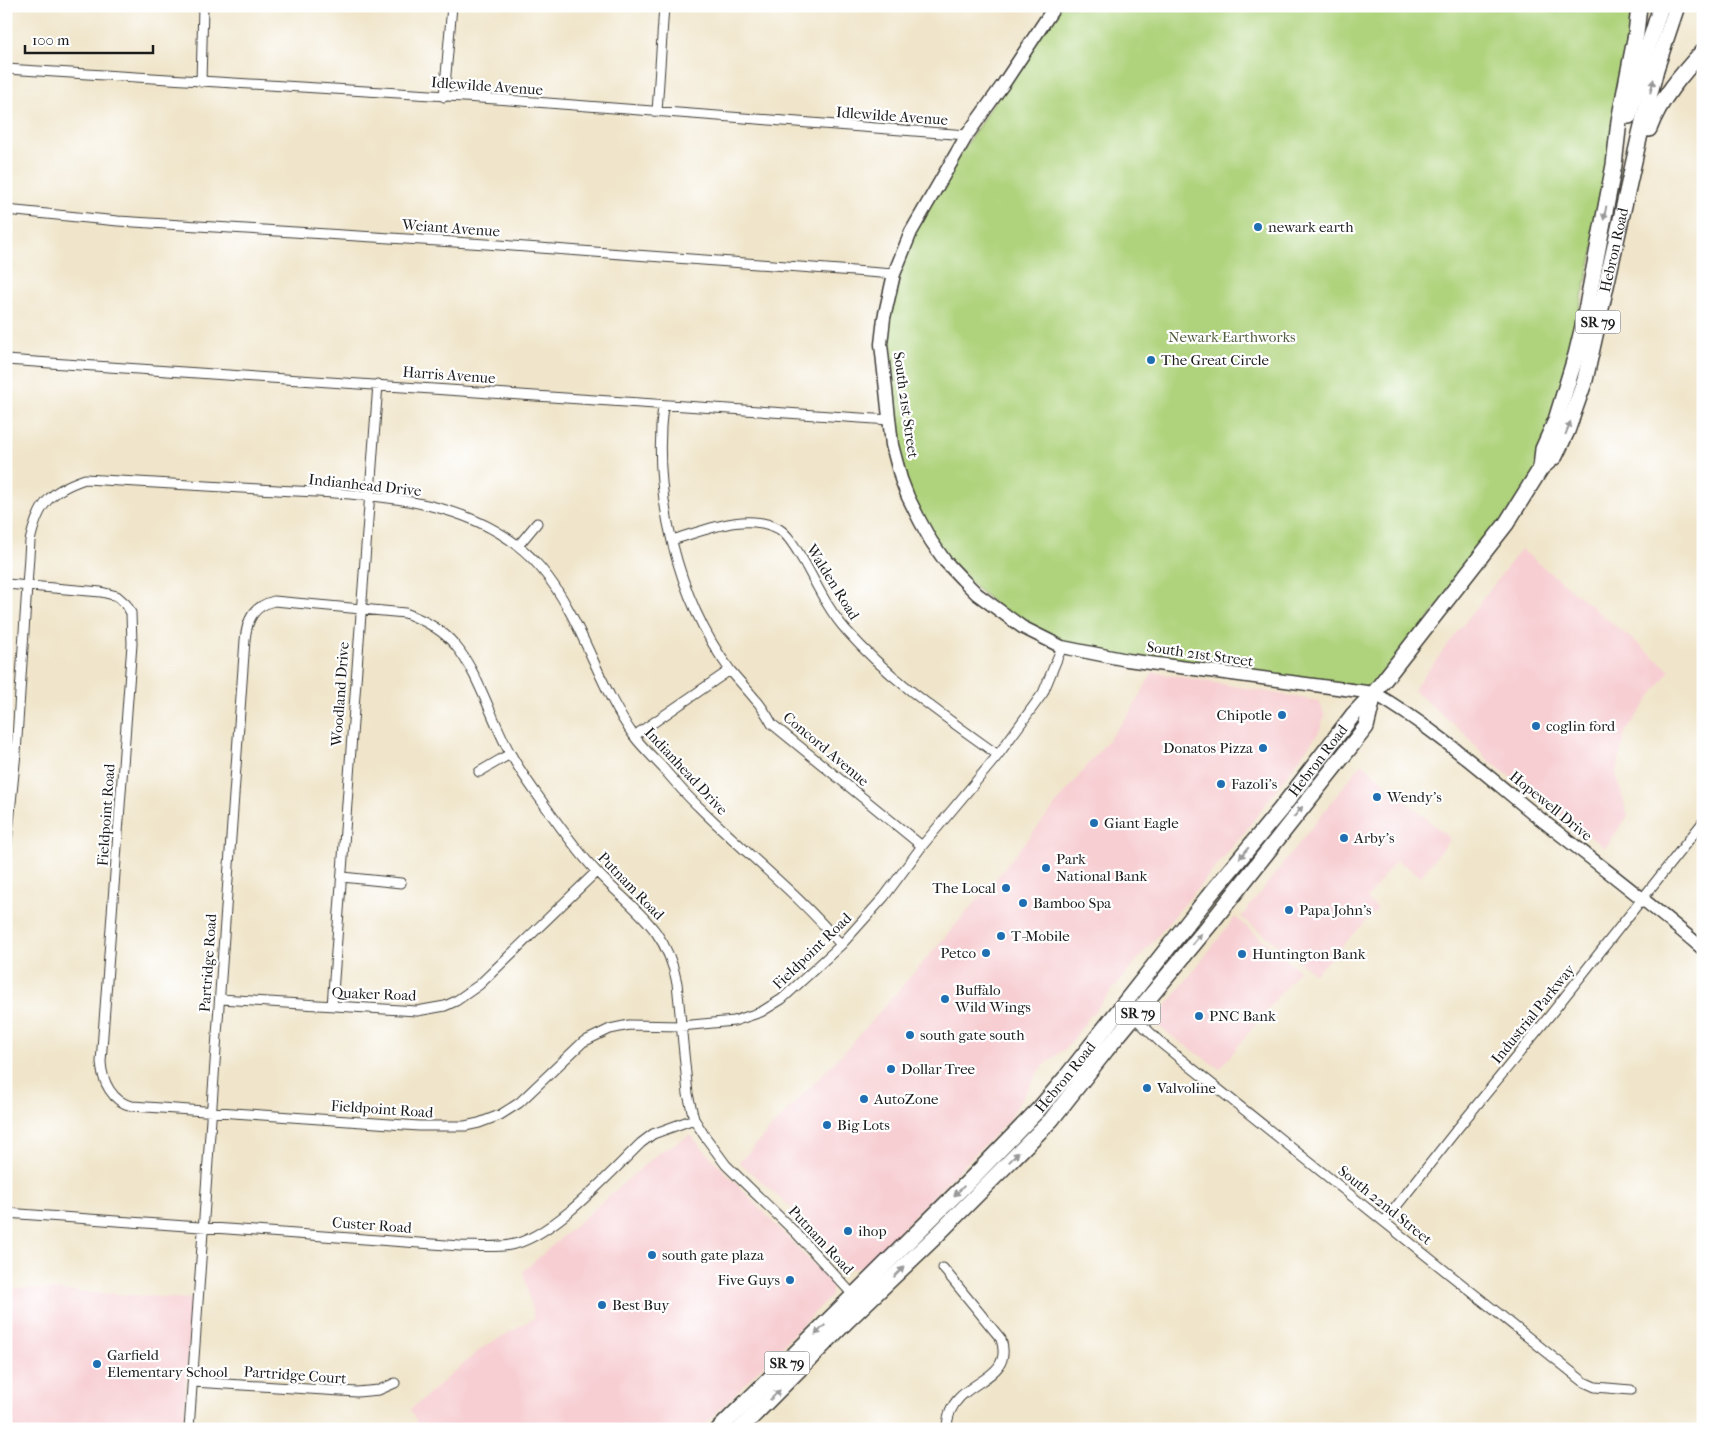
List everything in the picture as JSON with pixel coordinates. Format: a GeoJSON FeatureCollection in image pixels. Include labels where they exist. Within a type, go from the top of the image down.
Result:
{"type":"FeatureCollection","features":[{"type":"Feature","properties":{"kind":"highway"},"geometry":{"type":"LineString","coordinates":[[1614,166],[1619,121],[1636,34],[1639,6]]}},
{"type":"Feature","properties":{"kind":"highway","name":"SR 79"},"geometry":{"type":"LineString","coordinates":[[1614,166],[1661,6]]}},
{"type":"Feature","properties":{"kind":"highway","name":"SR 79"},"geometry":{"type":"LineString","coordinates":[[1634,168],[1656,69],[1678,6]]}},
{"type":"Feature","properties":{"kind":"highway"},"geometry":{"type":"LineString","coordinates":[[1634,168],[1654,116],[1667,94],[1703,51]]}},
{"type":"Feature","properties":{"kind":"highway","name":"Hebron Road"},"geometry":{"type":"LineString","coordinates":[[1541,468],[1543,448],[1556,420],[1576,355],[1614,166]]}},
{"type":"Feature","properties":{"kind":"highway","name":"Hebron Road"},"geometry":{"type":"LineString","coordinates":[[719,1429],[822,1329],[853,1295],[973,1177],[1032,1116],[1067,1076],[1117,1011],[1280,810],[1353,715],[1374,693],[1506,524],[1541,468],[1555,456],[1567,431],[1585,380],[1634,168]]}},
{"type":"Feature","properties":{"kind":"highway","name":"Hebron Road"},"geometry":{"type":"LineString","coordinates":[[740,1429],[1051,1120],[1366,727],[1374,693]]}},
{"type":"Feature","properties":{"kind":"highway"},"geometry":{"type":"LineString","coordinates":[[1134,1017],[1139,996],[1175,950],[1175,940]]}},
{"type":"Feature","properties":{"kind":"highway"},"geometry":{"type":"LineString","coordinates":[[1061,1107],[1063,1094],[1112,1033],[1117,1011]]}},
{"type":"Feature","properties":{"kind":"main road","name":"South 21st Street"},"geometry":{"type":"LineString","coordinates":[[1054,6],[1004,83],[967,135],[911,232],[894,274],[884,318],[881,344],[892,445],[901,479],[920,522],[945,561],[977,594],[1022,627],[1062,647],[1127,660],[1374,693]]}},
{"type":"Feature","properties":{"kind":"main road","name":"Hopewell Drive"},"geometry":{"type":"LineString","coordinates":[[1374,693],[1405,711],[1427,728],[1642,898],[1703,949]]}},
{"type":"Feature","properties":{"kind":"street"},"geometry":{"type":"LineString","coordinates":[[201,82],[203,6]]}},
{"type":"Feature","properties":{"kind":"street"},"geometry":{"type":"LineString","coordinates":[[444,97],[452,6]]}},
{"type":"Feature","properties":{"kind":"street"},"geometry":{"type":"LineString","coordinates":[[657,112],[664,6]]}},
{"type":"Feature","properties":{"kind":"street","name":"Idlewilde Avenue"},"geometry":{"type":"LineString","coordinates":[[6,69],[444,97],[967,135]]}},
{"type":"Feature","properties":{"kind":"street","name":"Weiant Avenue"},"geometry":{"type":"LineString","coordinates":[[6,210],[118,221],[664,256],[894,274]]}},
{"type":"Feature","properties":{"kind":"street","name":"Harris Avenue"},"geometry":{"type":"LineString","coordinates":[[6,360],[890,420]]}},
{"type":"Feature","properties":{"kind":"street","name":"Woodland Drive"},"geometry":{"type":"LineString","coordinates":[[332,1006],[378,384]]}},
{"type":"Feature","properties":{"kind":"street","name":"Concord Avenue"},"geometry":{"type":"LineString","coordinates":[[663,405],[660,433],[660,468],[664,500],[678,562],[688,592],[706,630],[730,670],[756,700],[772,724],[922,846]]}},
{"type":"Feature","properties":{"kind":"street","name":"Indianhead Drive"},"geometry":{"type":"LineString","coordinates":[[6,853],[16,752],[30,541],[34,521],[40,508],[53,495],[67,485],[85,479],[369,496],[427,504],[464,516],[492,528],[518,546],[539,566],[566,604],[594,664],[634,736],[698,807],[819,918],[841,945]]}},
{"type":"Feature","properties":{"kind":"street","name":"Walden Road"},"geometry":{"type":"LineString","coordinates":[[672,540],[731,523],[750,521],[779,530],[793,543],[827,605],[844,629],[897,679],[998,755]]}},
{"type":"Feature","properties":{"kind":"street"},"geometry":{"type":"LineString","coordinates":[[518,546],[537,523]]}},
{"type":"Feature","properties":{"kind":"street","name":"Fieldpoint Road"},"geometry":{"type":"LineString","coordinates":[[6,584],[101,592],[117,596],[126,604],[131,613],[132,644],[101,1062],[101,1072],[111,1092],[126,1105],[419,1126],[470,1125],[496,1117],[519,1103],[571,1052],[583,1042],[599,1033],[629,1025],[681,1026],[734,1021],[761,1012],[782,999],[841,945],[884,897],[922,846],[998,755],[1043,693],[1062,647]]}},
{"type":"Feature","properties":{"kind":"street","name":"Partridge Road"},"geometry":{"type":"LineString","coordinates":[[189,1429],[247,624],[260,608],[274,601],[360,610]]}},
{"type":"Feature","properties":{"kind":"street","name":"Putnam Road"},"geometry":{"type":"LineString","coordinates":[[360,610],[405,613],[424,620],[442,632],[456,645],[477,682],[510,754],[557,823],[596,872],[655,930],[674,969],[688,1094],[694,1119],[726,1164],[796,1233],[864,1306]]}},
{"type":"Feature","properties":{"kind":"street"},"geometry":{"type":"LineString","coordinates":[[634,736],[730,670]]}},
{"type":"Feature","properties":{"kind":"street"},"geometry":{"type":"LineString","coordinates":[[479,772],[510,754]]}},
{"type":"Feature","properties":{"kind":"street","name":"Industrial Parkway"},"geometry":{"type":"LineString","coordinates":[[1384,1222],[1703,822]]}},
{"type":"Feature","properties":{"kind":"street","name":"Quaker Road"},"geometry":{"type":"LineString","coordinates":[[220,999],[417,1011],[445,1006],[456,1001],[479,985],[596,872]]}},
{"type":"Feature","properties":{"kind":"street"},"geometry":{"type":"LineString","coordinates":[[342,877],[401,883]]}},
{"type":"Feature","properties":{"kind":"street","name":"South 22nd Street"},"geometry":{"type":"LineString","coordinates":[[1134,1017],[1162,1044],[1584,1382],[1595,1386],[1630,1390]]}},
{"type":"Feature","properties":{"kind":"street","name":"Custer Road"},"geometry":{"type":"LineString","coordinates":[[6,1213],[460,1246],[493,1247],[510,1245],[534,1236],[552,1225],[653,1134],[694,1119]]}},
{"type":"Feature","properties":{"kind":"street"},"geometry":{"type":"LineString","coordinates":[[943,1268],[1001,1339],[1004,1349],[1003,1358],[999,1366],[959,1398],[947,1421],[946,1429]]}},
{"type":"Feature","properties":{"kind":"street","name":"Partridge Court"},"geometry":{"type":"LineString","coordinates":[[192,1382],[357,1392],[380,1390],[395,1383]]}},
{"type":"Feature","properties":{"kind":"shaded area"},"geometry":{"type":"Polygon","coordinates":[[[1521,549],[1670,670],[1625,733],[1616,774],[1628,816],[1605,848],[1489,761],[1466,735],[1413,690],[1521,549]]]}},
{"type":"Feature","properties":{"kind":"shaded area"},"geometry":{"type":"Polygon","coordinates":[[[1153,672],[1319,701],[1325,716],[1319,732],[1245,832],[1087,1020],[1070,1044],[1040,1069],[1008,1121],[924,1205],[869,1265],[850,1269],[797,1213],[739,1162],[854,1041],[993,882],[1129,714],[1153,672]]]}},
{"type":"Feature","properties":{"kind":"shaded area"},"geometry":{"type":"Polygon","coordinates":[[[1362,763],[1450,839],[1421,876],[1396,860],[1367,899],[1378,909],[1315,974],[1241,917],[1362,763]]]}},
{"type":"Feature","properties":{"kind":"shaded area"},"geometry":{"type":"Polygon","coordinates":[[[1235,917],[1299,970],[1220,1069],[1153,1023],[1235,917]]]}},
{"type":"Feature","properties":{"kind":"shaded area"},"geometry":{"type":"Polygon","coordinates":[[[690,1135],[832,1284],[831,1296],[701,1429],[421,1429],[410,1410],[482,1348],[534,1318],[523,1271],[657,1154],[690,1135]]]}},
{"type":"Feature","properties":{"kind":"shaded area","name":"Garfield Elementary School"},"geometry":{"type":"Polygon","coordinates":[[[6,1287],[192,1299],[183,1429],[6,1429],[6,1287]]]}},
{"type":"Feature","properties":{"kind":"green space","name":"Newark Earthworks"},"geometry":{"type":"Polygon","coordinates":[[[1055,6],[1639,6],[1614,165],[1541,468],[1374,693],[1095,655],[1022,627],[945,561],[901,479],[881,344],[913,229],[1055,6]]]}},
{"type":"Feature","properties":{"kind":"place","name":"newark earth"},"geometry":{"type":"Point","coordinates":[1258,227]}},
{"type":"Feature","properties":{"kind":"place","name":"The Great Circle"},"geometry":{"type":"Point","coordinates":[1151,360]}},
{"type":"Feature","properties":{"kind":"place","name":"Chipotle"},"geometry":{"type":"Point","coordinates":[1282,715]}},
{"type":"Feature","properties":{"kind":"place","name":"coglin ford"},"geometry":{"type":"Point","coordinates":[1536,726]}},
{"type":"Feature","properties":{"kind":"place","name":"Donatos Pizza"},"geometry":{"type":"Point","coordinates":[1263,748]}},
{"type":"Feature","properties":{"kind":"place","name":"Fazoli's"},"geometry":{"type":"Point","coordinates":[1221,784]}},
{"type":"Feature","properties":{"kind":"place","name":"Wendy's"},"geometry":{"type":"Point","coordinates":[1377,797]}},
{"type":"Feature","properties":{"kind":"place","name":"Giant Eagle"},"geometry":{"type":"Point","coordinates":[1094,823]}},
{"type":"Feature","properties":{"kind":"place","name":"Arby's"},"geometry":{"type":"Point","coordinates":[1344,838]}},
{"type":"Feature","properties":{"kind":"place","name":"Park National Bank"},"geometry":{"type":"Point","coordinates":[1046,868]}},
{"type":"Feature","properties":{"kind":"place","name":"The Local"},"geometry":{"type":"Point","coordinates":[1006,888]}},
{"type":"Feature","properties":{"kind":"place","name":"Bamboo Spa"},"geometry":{"type":"Point","coordinates":[1023,903]}},
{"type":"Feature","properties":{"kind":"place","name":"Papa John's"},"geometry":{"type":"Point","coordinates":[1289,910]}},
{"type":"Feature","properties":{"kind":"place","name":"T-Mobile"},"geometry":{"type":"Point","coordinates":[1001,936]}},
{"type":"Feature","properties":{"kind":"place","name":"Petco"},"geometry":{"type":"Point","coordinates":[986,953]}},
{"type":"Feature","properties":{"kind":"place","name":"Huntington Bank"},"geometry":{"type":"Point","coordinates":[1242,954]}},
{"type":"Feature","properties":{"kind":"place","name":"Buffalo Wild Wings"},"geometry":{"type":"Point","coordinates":[945,999]}},
{"type":"Feature","properties":{"kind":"place","name":"PNC Bank"},"geometry":{"type":"Point","coordinates":[1199,1016]}},
{"type":"Feature","properties":{"kind":"place","name":"south gate south"},"geometry":{"type":"Point","coordinates":[910,1035]}},
{"type":"Feature","properties":{"kind":"place","name":"Dollar Tree"},"geometry":{"type":"Point","coordinates":[891,1069]}},
{"type":"Feature","properties":{"kind":"place","name":"Valvoline"},"geometry":{"type":"Point","coordinates":[1147,1088]}},
{"type":"Feature","properties":{"kind":"place","name":"AutoZone"},"geometry":{"type":"Point","coordinates":[864,1099]}},
{"type":"Feature","properties":{"kind":"place","name":"Big Lots"},"geometry":{"type":"Point","coordinates":[827,1125]}},
{"type":"Feature","properties":{"kind":"place","name":"ihop"},"geometry":{"type":"Point","coordinates":[848,1231]}},
{"type":"Feature","properties":{"kind":"place","name":"south gate plaza"},"geometry":{"type":"Point","coordinates":[652,1255]}},
{"type":"Feature","properties":{"kind":"place","name":"Five Guys"},"geometry":{"type":"Point","coordinates":[790,1280]}},
{"type":"Feature","properties":{"kind":"place","name":"Best Buy"},"geometry":{"type":"Point","coordinates":[602,1305]}},
{"type":"Feature","properties":{"kind":"place","name":"Garfield Elementary School"},"geometry":{"type":"Point","coordinates":[97,1364]}}]}
